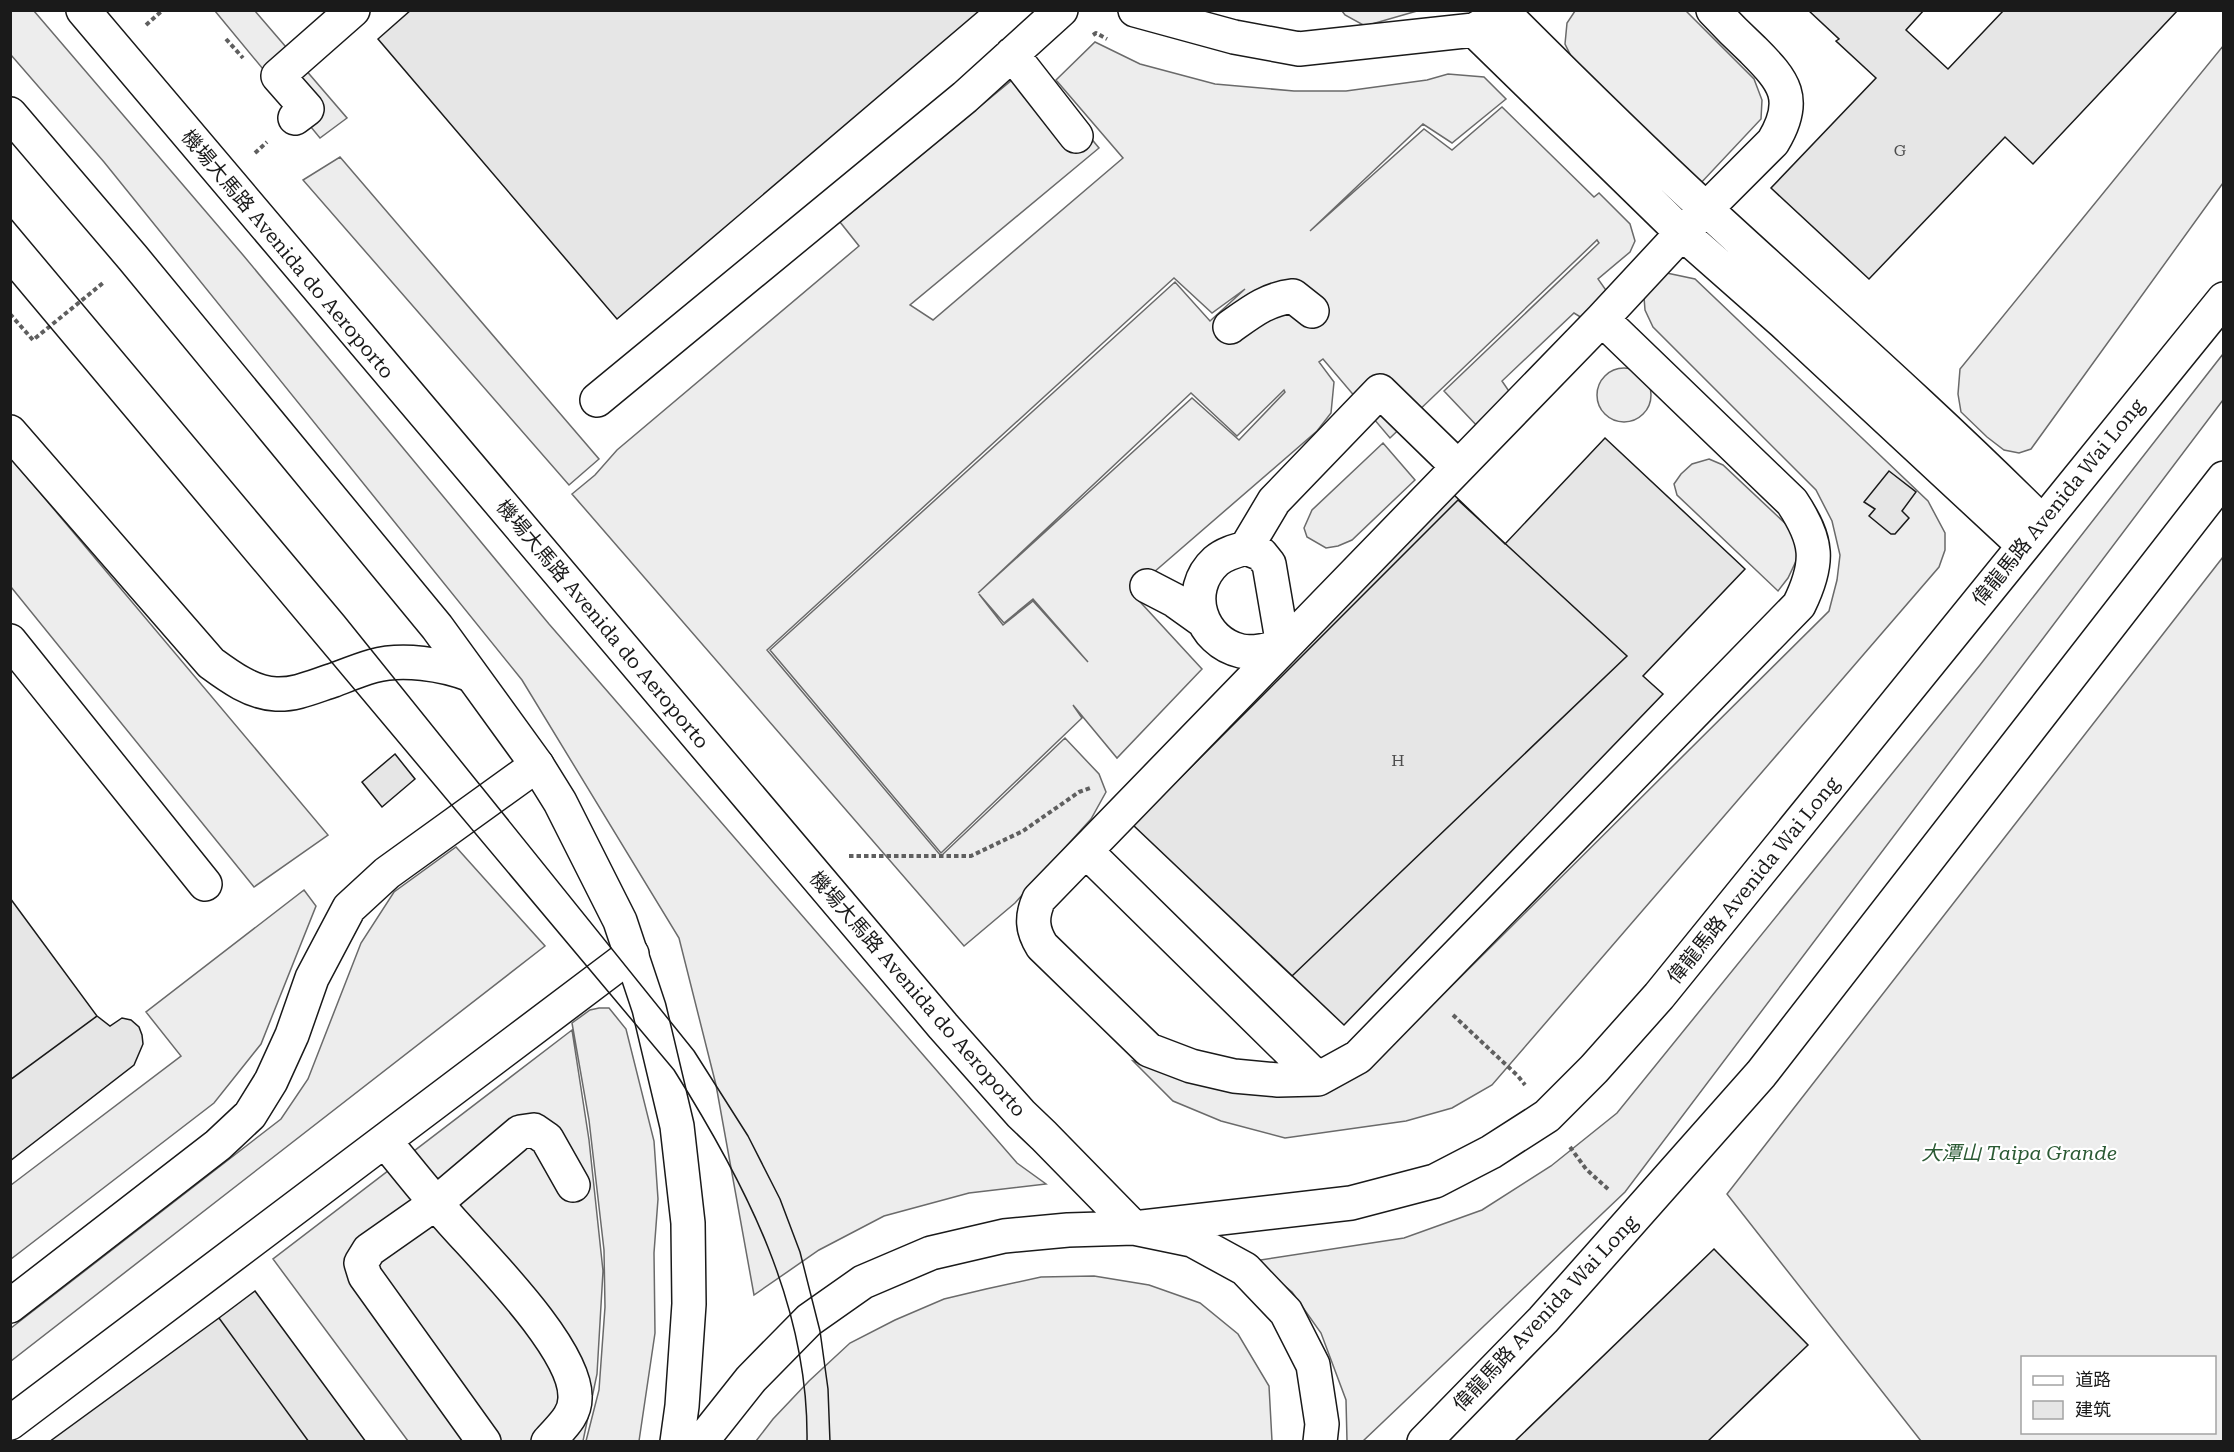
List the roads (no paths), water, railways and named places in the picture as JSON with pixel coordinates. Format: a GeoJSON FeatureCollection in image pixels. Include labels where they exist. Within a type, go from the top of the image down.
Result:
{"type":"FeatureCollection","features":[{"type":"Feature","properties":{"kind":"main road","name":"機場大馬路 Avenida do Aeroporto"},"geometry":{"type":"LineString","coordinates":[[83,10],[943,1026],[1021,1114],[1134,1228]]}},
{"type":"Feature","properties":{"kind":"main road"},"geometry":{"type":"LineString","coordinates":[[295,118],[307,109],[278,76],[353,10]]}},
{"type":"Feature","properties":{"kind":"main road"},"geometry":{"type":"LineString","coordinates":[[597,400],[956,104],[1061,10]]}},
{"type":"Feature","properties":{"kind":"main road"},"geometry":{"type":"LineString","coordinates":[[1135,10],[1234,37],[1299,49],[1474,30],[1509,12],[1568,78],[1706,209],[1959,440],[2032,534]]}},
{"type":"Feature","properties":{"kind":"main road"},"geometry":{"type":"LineString","coordinates":[[1602,319],[1792,502],[1807,525],[1814,552],[1811,580],[1799,605],[1358,1057],[1318,1079],[1278,1080],[1234,1076],[1191,1066],[1149,1050],[1050,954],[1035,935],[1034,911],[1039,899],[1602,319],[1682,233],[1773,142],[1783,126],[1786,109],[1785,90],[1777,74],[1713,10]]}},
{"type":"Feature","properties":{"kind":"main road"},"geometry":{"type":"LineString","coordinates":[[1474,30],[1682,233],[2032,534]]}},
{"type":"Feature","properties":{"kind":"main road"},"geometry":{"type":"LineString","coordinates":[[1012,54],[1076,136]]}},
{"type":"Feature","properties":{"kind":"main road"},"geometry":{"type":"LineString","coordinates":[[10,114],[133,258],[437,627],[537,765],[560,802],[621,921],[649,1008],[677,1126],[688,1223],[689,1304],[682,1406],[677,1442]]}},
{"type":"Feature","properties":{"kind":"main road"},"geometry":{"type":"LineString","coordinates":[[1230,327],[1260,306],[1278,298],[1293,296],[1312,311]]}},
{"type":"Feature","properties":{"kind":"main road","name":"偉龍馬路 Avenida Wai Long"},"geometry":{"type":"LineString","coordinates":[[1134,1228],[1351,1203],[1436,1181],[1491,1152],[1547,1116],[1594,1069],[1659,996],[2223,299]]}},
{"type":"Feature","properties":{"kind":"main road"},"geometry":{"type":"LineString","coordinates":[[1246,548],[1274,501],[1380,391],[1458,467]]}},
{"type":"Feature","properties":{"kind":"main road"},"geometry":{"type":"LineString","coordinates":[[10,432],[211,663],[230,677],[253,688],[274,694],[292,694],[375,666],[431,664],[452,667],[471,675]]}},
{"type":"Feature","properties":{"kind":"main road","name":"偉龍馬路 Avenida Wai Long"},"geometry":{"type":"LineString","coordinates":[[1424,1442],[1543,1320],[1761,1074],[2223,478]]}},
{"type":"Feature","properties":{"kind":"main road"},"geometry":{"type":"LineString","coordinates":[[1246,548],[1261,554],[1269,564],[1283,646],[1244,652],[1226,646],[1212,635],[1202,620],[1198,604],[1200,588],[1206,573],[1216,561],[1230,552],[1246,548]]}},
{"type":"Feature","properties":{"kind":"main road"},"geometry":{"type":"LineString","coordinates":[[1147,586],[1174,600],[1202,620]]}},
{"type":"Feature","properties":{"kind":"main road"},"geometry":{"type":"LineString","coordinates":[[10,641],[205,884]]}},
{"type":"Feature","properties":{"kind":"main road"},"geometry":{"type":"LineString","coordinates":[[10,1306],[218,1144],[250,1115],[271,1081],[292,1035],[312,978],[349,908],[387,873],[537,765]]}},
{"type":"Feature","properties":{"kind":"main road"},"geometry":{"type":"LineString","coordinates":[[1086,851],[1318,1079]]}},
{"type":"Feature","properties":{"kind":"main road"},"geometry":{"type":"LineString","coordinates":[[10,1423],[632,954]]}},
{"type":"Feature","properties":{"kind":"main road"},"geometry":{"type":"LineString","coordinates":[[484,1442],[365,1276],[361,1263],[369,1251],[436,1203],[520,1132],[534,1130],[547,1139],[573,1185]]}},
{"type":"Feature","properties":{"kind":"main road"},"geometry":{"type":"LineString","coordinates":[[385,1141],[436,1203],[542,1323],[573,1380],[576,1397],[573,1414],[548,1442]]}},
{"type":"Feature","properties":{"kind":"main road"},"geometry":{"type":"LineString","coordinates":[[701,1442],[751,1378],[809,1320],[863,1282],[932,1253],[1004,1236],[1068,1230],[1134,1228],[1192,1240],[1245,1269],[1286,1312],[1312,1365],[1322,1424],[1320,1442]]}},
{"type":"Feature","properties":{"kind":"tram line"},"geometry":{"type":"LineString","coordinates":[[10,218],[344,616],[694,1051],[748,1136],[780,1199],[800,1252],[820,1331],[828,1389],[830,1442]]}},
{"type":"Feature","properties":{"kind":"tram line"},"geometry":{"type":"LineString","coordinates":[[10,279],[674,1070],[748,1201],[785,1294],[797,1342],[805,1391],[807,1442]]}},
{"type":"Feature","properties":{"kind":"park label","name":"大潭山 Taipa Grande"},"geometry":{"type":"Point","coordinates":[2019,1153]}}]}
